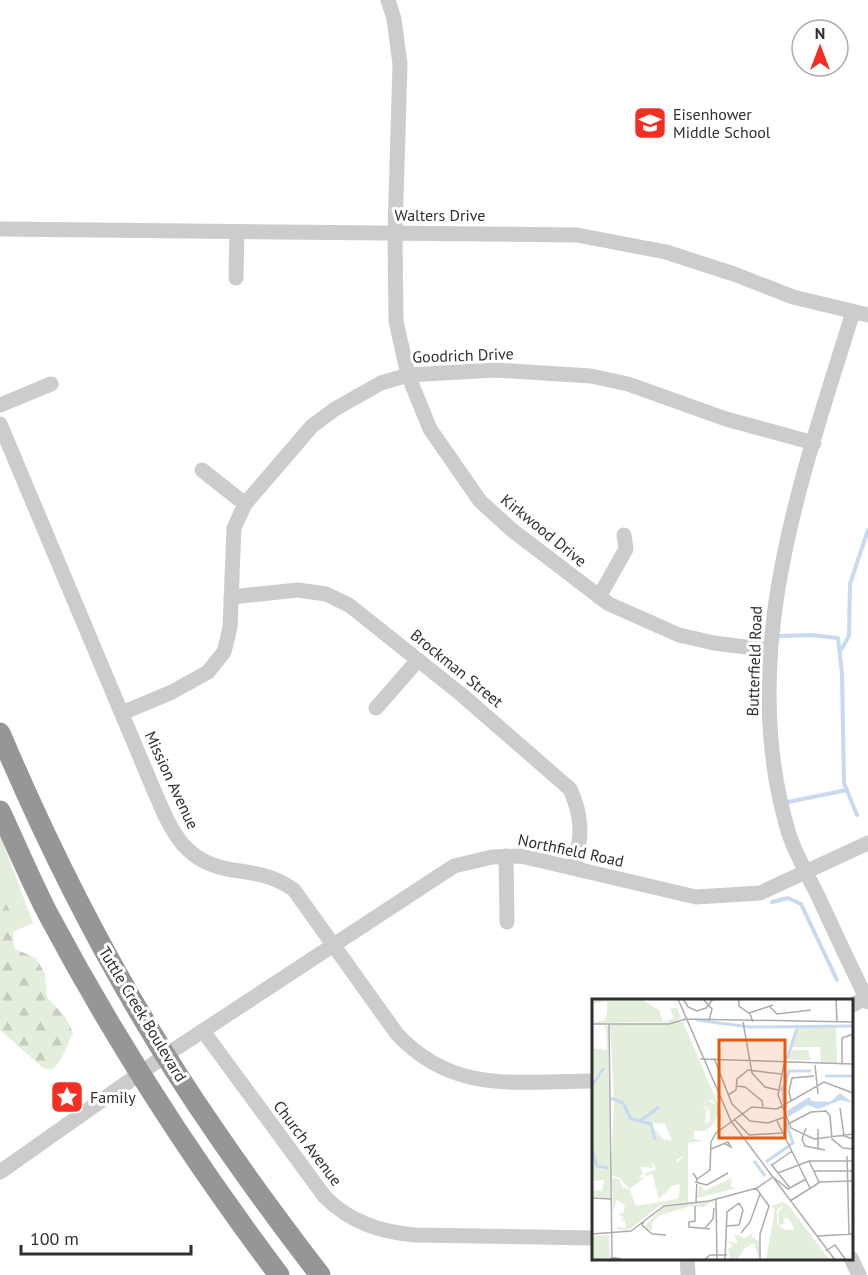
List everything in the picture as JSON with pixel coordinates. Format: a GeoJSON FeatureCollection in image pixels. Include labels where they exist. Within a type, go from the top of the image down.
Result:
{"type":"FeatureCollection","features":[{"type":"Feature","properties":{"kind":"highway","name":"Tuttle Creek Boulevard"},"geometry":{"type":"LineString","coordinates":[[0,732],[19,778],[97,937],[166,1055],[212,1127],[320,1275]]}},
{"type":"Feature","properties":{"kind":"highway","name":"Tuttle Creek Boulevard"},"geometry":{"type":"LineString","coordinates":[[0,811],[48,914],[140,1073],[187,1146],[279,1275]]}},
{"type":"Feature","properties":{"kind":"street","name":"Kirkwood Drive"},"geometry":{"type":"LineString","coordinates":[[388,0],[394,19],[400,64],[395,232],[396,321],[408,375],[430,429],[480,501],[512,530],[599,597],[619,610],[679,635],[770,650]]}},
{"type":"Feature","properties":{"kind":"street","name":"Walters Drive"},"geometry":{"type":"LineString","coordinates":[[0,229],[534,233],[612,240],[666,252],[734,274],[793,297],[861,313]]}},
{"type":"Feature","properties":{"kind":"street"},"geometry":{"type":"LineString","coordinates":[[236,278],[237,232]]}},
{"type":"Feature","properties":{"kind":"street","name":"Butterfield Road"},"geometry":{"type":"LineString","coordinates":[[861,313],[814,443],[781,559],[770,650],[769,715],[778,786],[790,836],[867,1000]]}},
{"type":"Feature","properties":{"kind":"street","name":"Goodrich Drive"},"geometry":{"type":"LineString","coordinates":[[122,713],[172,692],[208,672],[224,652],[230,628],[234,528],[245,504],[312,426],[364,393],[408,375],[495,370],[591,376],[628,384],[726,419],[814,443]]}},
{"type":"Feature","properties":{"kind":"street"},"geometry":{"type":"LineString","coordinates":[[0,405],[51,384]]}},
{"type":"Feature","properties":{"kind":"street","name":"Mission Avenue"},"geometry":{"type":"LineString","coordinates":[[0,424],[166,817],[182,844],[208,864],[270,876],[283,882],[302,899],[397,1034],[416,1054],[439,1068],[460,1076],[481,1080],[592,1081]]}},
{"type":"Feature","properties":{"kind":"street"},"geometry":{"type":"LineString","coordinates":[[202,470],[245,504]]}},
{"type":"Feature","properties":{"kind":"street"},"geometry":{"type":"LineString","coordinates":[[599,597],[626,549],[624,535]]}},
{"type":"Feature","properties":{"kind":"street","name":"Brockman Street"},"geometry":{"type":"LineString","coordinates":[[231,597],[298,590],[326,594],[349,605],[539,760],[570,789],[578,807],[582,827],[574,867]]}},
{"type":"Feature","properties":{"kind":"street"},"geometry":{"type":"LineString","coordinates":[[376,708],[418,660]]}},
{"type":"Feature","properties":{"kind":"street","name":"Northfield Road"},"geometry":{"type":"LineString","coordinates":[[0,1172],[166,1055],[454,866],[473,860],[506,856],[540,859],[696,897],[760,893],[868,843]]}},
{"type":"Feature","properties":{"kind":"street"},"geometry":{"type":"LineString","coordinates":[[506,856],[507,921]]}},
{"type":"Feature","properties":{"kind":"street","name":"Church Avenue"},"geometry":{"type":"LineString","coordinates":[[203,1031],[325,1197],[356,1221],[393,1234],[592,1238]]}},
{"type":"Feature","properties":{"kind":"street"},"geometry":{"type":"LineString","coordinates":[[687,1260],[688,1275]]}},
{"type":"Feature","properties":{"kind":"street"},"geometry":{"type":"LineString","coordinates":[[852,1260],[859,1275]]}},
{"type":"Feature","properties":{"kind":"green space"},"geometry":{"type":"Polygon","coordinates":[[[0,834],[33,923],[13,932],[12,921],[0,892],[0,834]]]}},
{"type":"Feature","properties":{"kind":"green space"},"geometry":{"type":"Polygon","coordinates":[[[0,891],[13,919],[15,949],[36,958],[45,974],[47,997],[66,1018],[73,1033],[61,1060],[51,1070],[43,1068],[0,1030],[0,891]]]}},
{"type":"Feature","properties":{"kind":"waterway"},"geometry":{"type":"LineString","coordinates":[[841,650],[849,636],[850,584],[868,530]]}},
{"type":"Feature","properties":{"kind":"waterway"},"geometry":{"type":"LineString","coordinates":[[778,636],[811,635],[838,638],[842,673],[844,783],[857,815]]}},
{"type":"Feature","properties":{"kind":"waterway"},"geometry":{"type":"LineString","coordinates":[[788,802],[847,790]]}},
{"type":"Feature","properties":{"kind":"waterway"},"geometry":{"type":"LineString","coordinates":[[772,902],[788,898],[801,904],[837,980]]}},
{"type":"Feature","properties":{"kind":"place","name":"Eisenhower Middle School"},"geometry":{"type":"Point","coordinates":[650,123]}},
{"type":"Feature","properties":{"kind":"place","name":"Family"},"geometry":{"type":"Point","coordinates":[67,1097]}}]}
